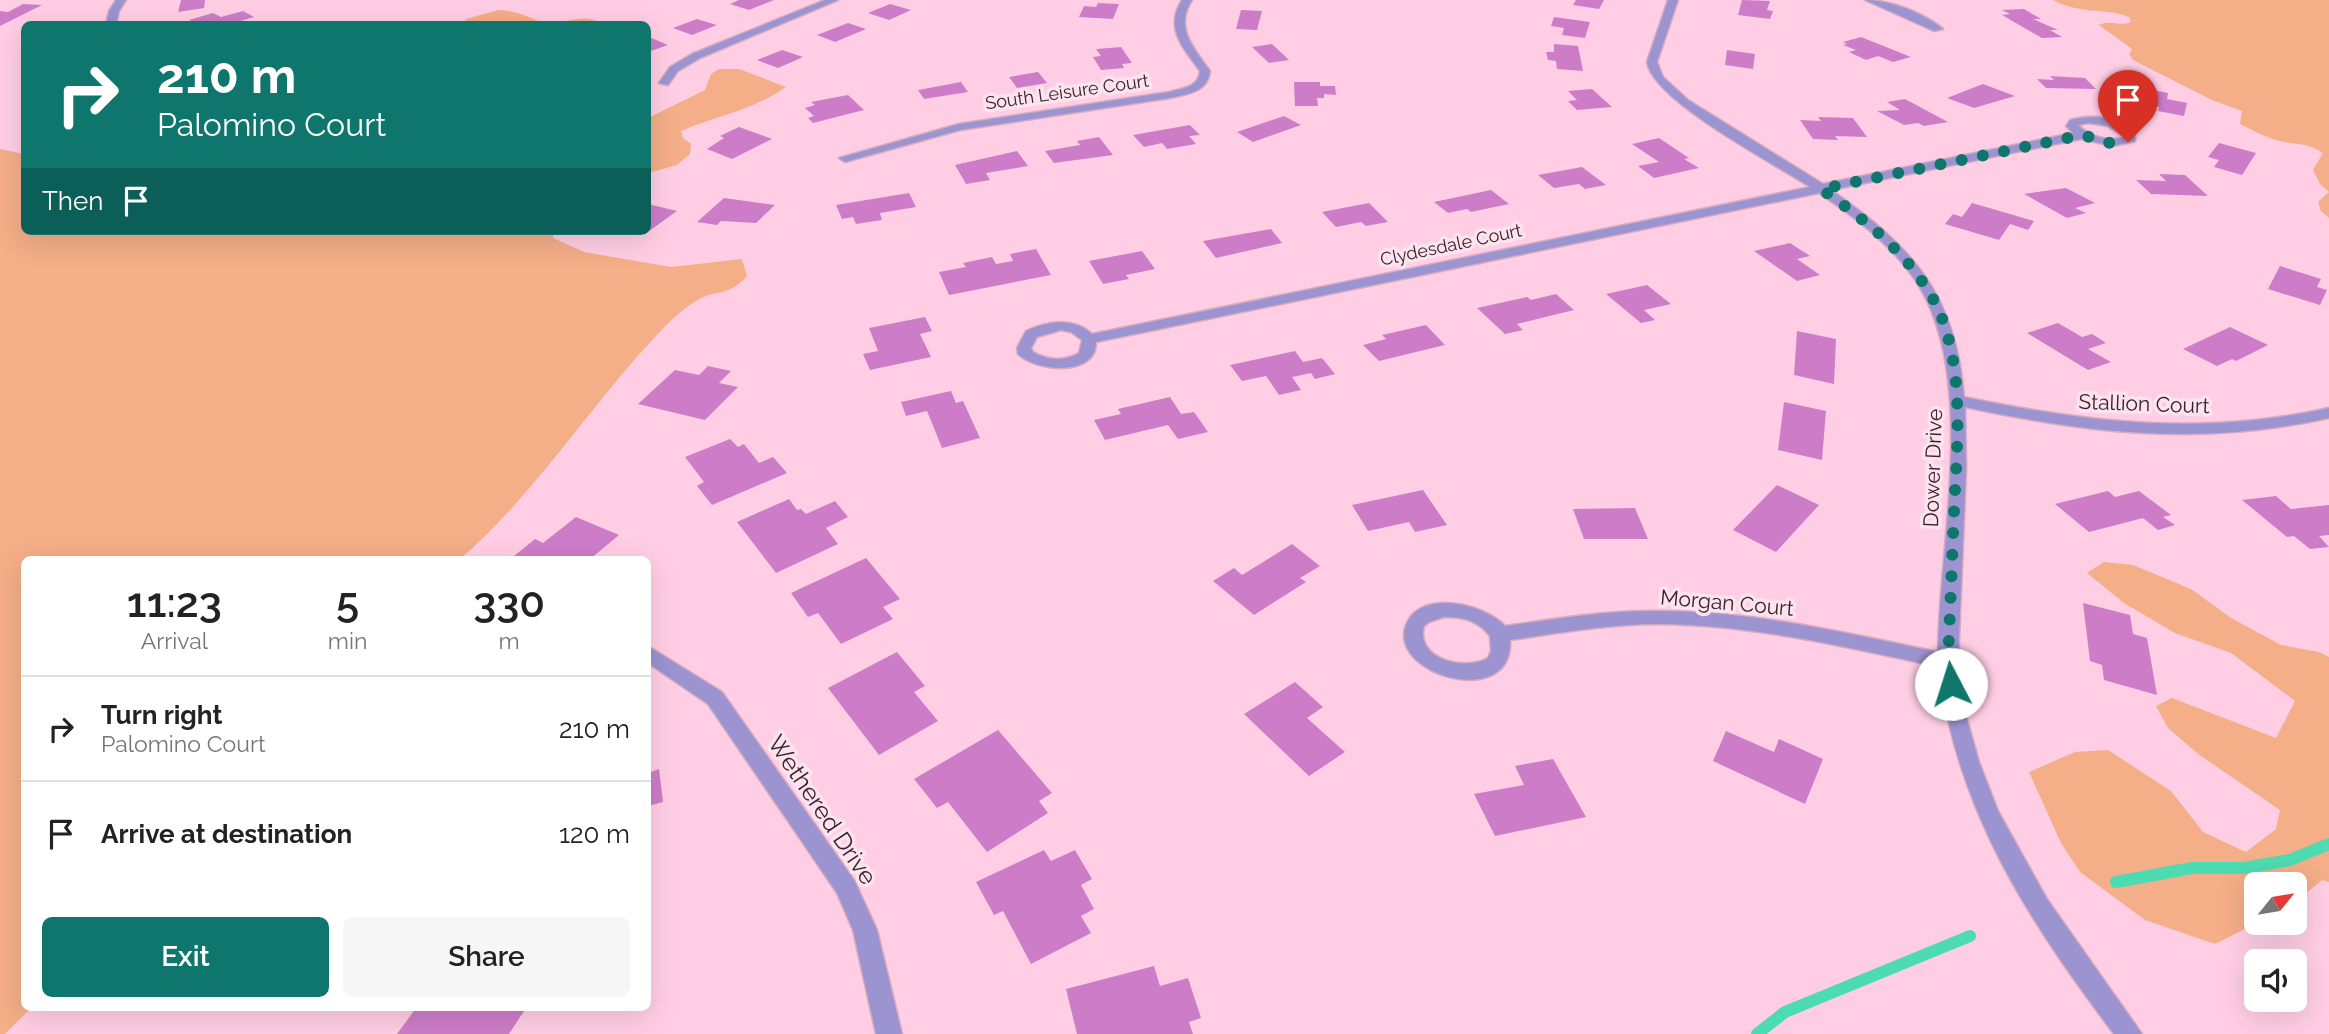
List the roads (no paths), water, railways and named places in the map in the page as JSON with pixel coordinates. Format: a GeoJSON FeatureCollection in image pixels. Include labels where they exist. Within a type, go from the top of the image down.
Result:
{"type":"FeatureCollection","features":[{"type":"Feature","properties":{"kind":"street"},"geometry":{"type":"LineString","coordinates":[[112,21],[121,0]]}},
{"type":"Feature","properties":{"kind":"street"},"geometry":{"type":"LineString","coordinates":[[664,83],[674,69],[696,56],[833,0]]}},
{"type":"Feature","properties":{"kind":"street","name":"South Leisure Court"},"geometry":{"type":"LineString","coordinates":[[845,158],[959,127],[1170,95],[1198,87],[1204,81],[1205,71],[1183,43],[1177,29],[1178,16],[1187,0]]}},
{"type":"Feature","properties":{"kind":"street","name":"Dower Drive"},"geometry":{"type":"LineString","coordinates":[[1673,0],[1652,62],[1653,72],[1660,81],[1689,104],[1861,218],[1888,242],[1928,289],[1940,315],[1949,345],[1959,401],[1948,662],[1958,728],[2008,858],[2060,941],[2129,1034]]}},
{"type":"Feature","properties":{"kind":"street"},"geometry":{"type":"LineString","coordinates":[[1870,0],[1904,12],[1938,29]]}},
{"type":"Feature","properties":{"kind":"street","name":"Clydesdale Court"},"geometry":{"type":"LineString","coordinates":[[1089,339],[2082,135]]}},
{"type":"Feature","properties":{"kind":"street","name":"Stallion Court"},"geometry":{"type":"LineString","coordinates":[[1959,401],[2026,416],[2092,426],[2149,429],[2260,426],[2329,413]]}},
{"type":"Feature","properties":{"kind":"street","name":"Morgan Court"},"geometry":{"type":"LineString","coordinates":[[1500,634],[1569,624],[1678,617],[1846,640],[1948,662]]}},
{"type":"Feature","properties":{"kind":"street","name":"Wethered Drive"},"geometry":{"type":"LineString","coordinates":[[651,655],[715,698],[846,887],[865,930],[890,1034]]}},
{"type":"Feature","properties":{"kind":"waterway"},"geometry":{"type":"LineString","coordinates":[[2116,882],[2192,868],[2244,868],[2290,860],[2329,844]]}},
{"type":"Feature","properties":{"kind":"waterway"},"geometry":{"type":"LineString","coordinates":[[1757,1034],[1785,1012],[1970,936]]}}]}
